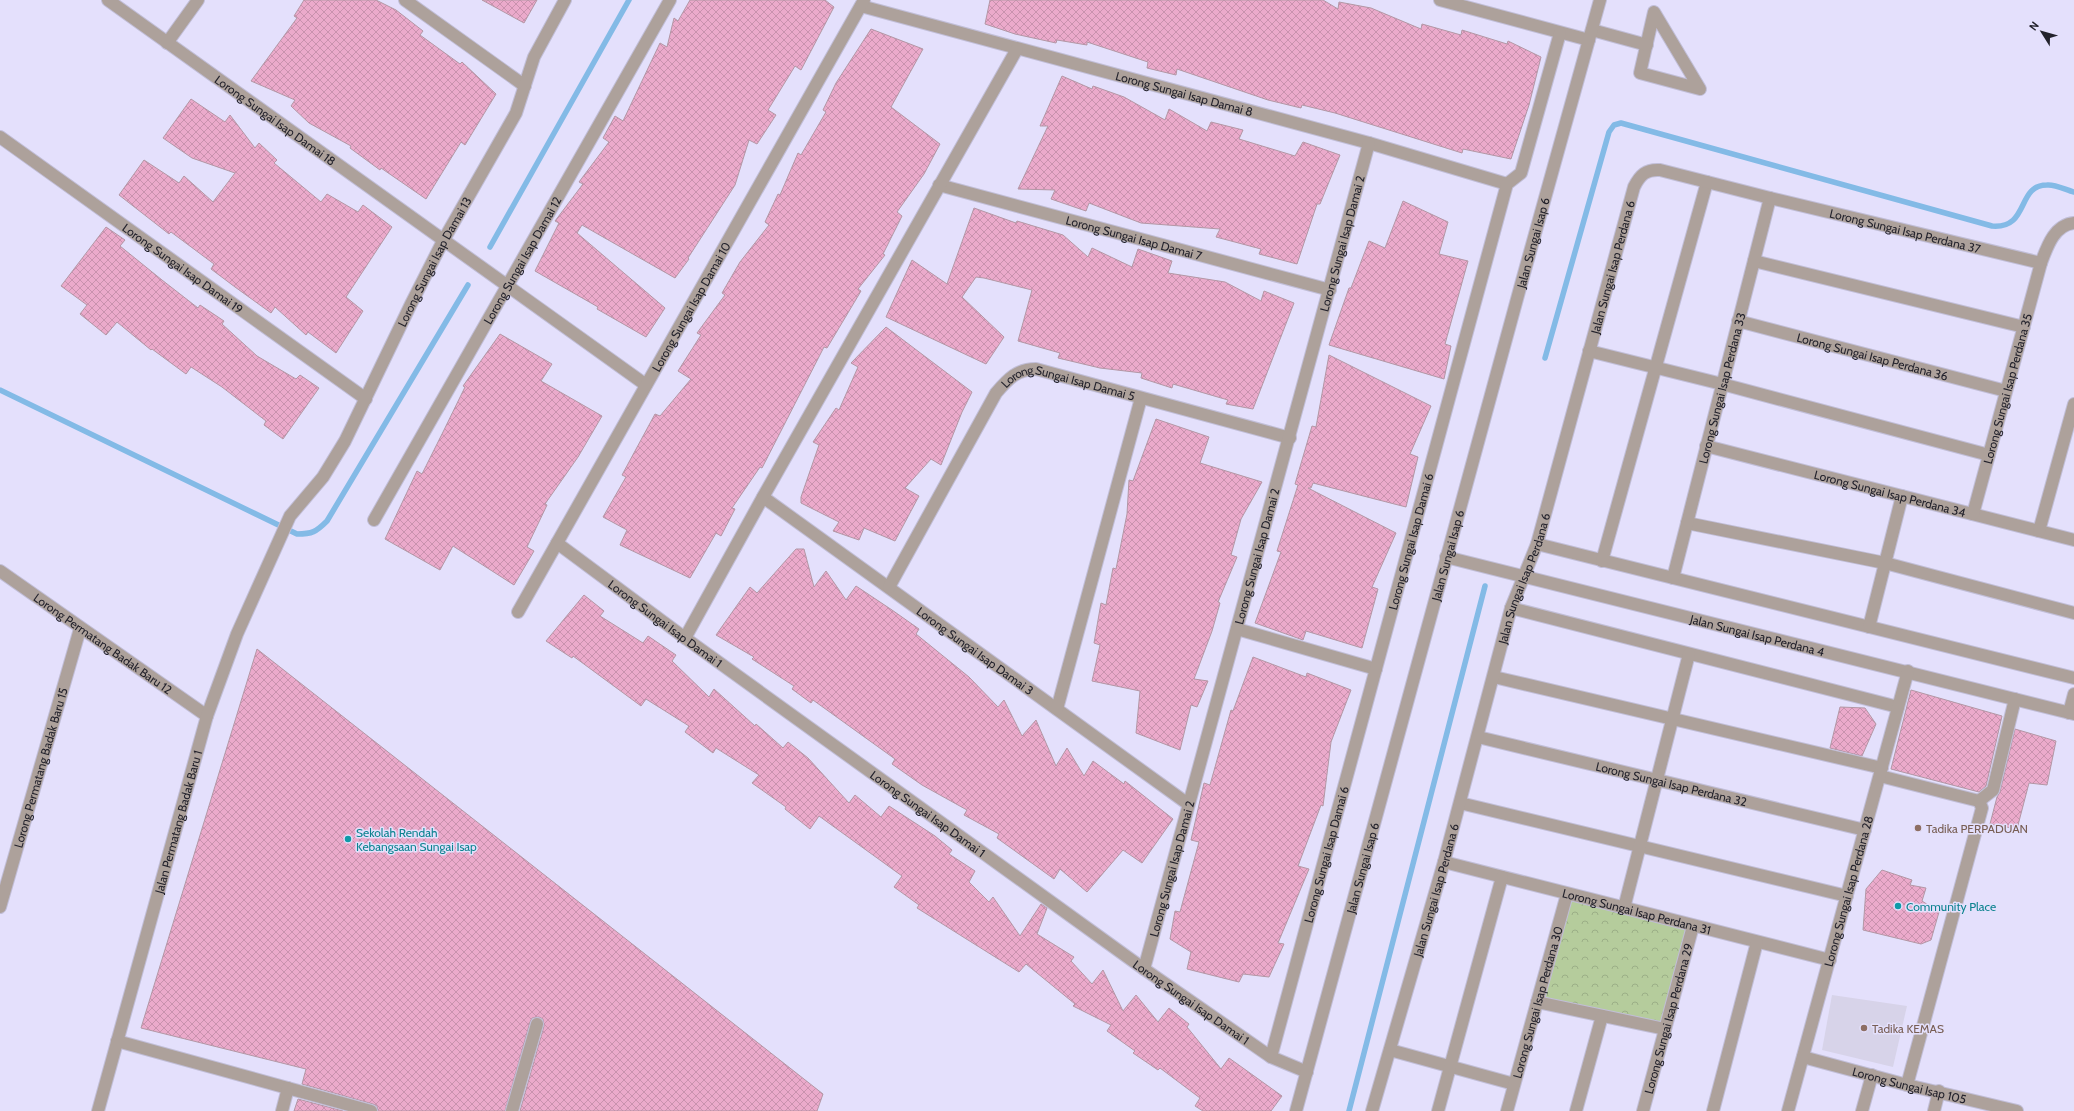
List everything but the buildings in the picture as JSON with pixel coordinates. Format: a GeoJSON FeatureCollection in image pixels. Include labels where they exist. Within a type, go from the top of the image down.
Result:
{"type":"FeatureCollection","features":[{"type":"Feature","properties":{"kind":"street","name":"Lorong Sungai Isap Damai 18"},"geometry":{"type":"LineString","coordinates":[[108,0],[646,385]]}},
{"type":"Feature","properties":{"kind":"street"},"geometry":{"type":"LineString","coordinates":[[167,43],[198,0]]}},
{"type":"Feature","properties":{"kind":"street"},"geometry":{"type":"LineString","coordinates":[[405,0],[525,86]]}},
{"type":"Feature","properties":{"kind":"street","name":"Lorong Sungai Isap Damai 13"},"geometry":{"type":"LineString","coordinates":[[278,540],[290,516],[323,477],[345,442],[398,329],[443,241],[516,113],[534,57],[565,0]]}},
{"type":"Feature","properties":{"kind":"street","name":"Lorong Sungai Isap Damai 12"},"geometry":{"type":"LineString","coordinates":[[374,520],[670,0]]}},
{"type":"Feature","properties":{"kind":"street"},"geometry":{"type":"LineString","coordinates":[[1440,0],[1560,33],[1590,35],[1647,45]]}},
{"type":"Feature","properties":{"kind":"street","name":"Jalan Sungai Isap 6"},"geometry":{"type":"LineString","coordinates":[[1296,1111],[1446,558],[1600,0]]}},
{"type":"Feature","properties":{"kind":"street","name":"Lorong Sungai Isap Damai 8"},"geometry":{"type":"LineString","coordinates":[[862,3],[1017,49],[1369,143],[1507,184]]}},
{"type":"Feature","properties":{"kind":"street","name":"Lorong Sungai Isap Damai 10"},"geometry":{"type":"LineString","coordinates":[[518,612],[862,3]]}},
{"type":"Feature","properties":{"kind":"street"},"geometry":{"type":"LineString","coordinates":[[1654,12],[1700,89],[1640,73],[1647,45],[1654,12]]}},
{"type":"Feature","properties":{"kind":"street"},"geometry":{"type":"LineString","coordinates":[[1507,184],[1521,172],[1560,33]]}},
{"type":"Feature","properties":{"kind":"street"},"geometry":{"type":"LineString","coordinates":[[685,638],[763,496],[1017,49]]}},
{"type":"Feature","properties":{"kind":"street","name":"Lorong Sungai Isap Damai 19"},"geometry":{"type":"LineString","coordinates":[[0,137],[366,399]]}},
{"type":"Feature","properties":{"kind":"street","name":"Lorong Sungai Isap Damai 2"},"geometry":{"type":"LineString","coordinates":[[1144,969],[1188,804],[1290,438],[1369,143]]}},
{"type":"Feature","properties":{"kind":"street","name":"Jalan Sungai Isap Perdana 6"},"geometry":{"type":"LineString","coordinates":[[1372,1111],[1444,862],[1511,608],[1537,544],[1634,187],[1638,179],[1644,173],[1651,170],[1770,198]]}},
{"type":"Feature","properties":{"kind":"street"},"geometry":{"type":"LineString","coordinates":[[1602,561],[1707,182]]}},
{"type":"Feature","properties":{"kind":"street","name":"Lorong Sungai Isap Damai 6"},"geometry":{"type":"LineString","coordinates":[[1271,1057],[1507,184]]}},
{"type":"Feature","properties":{"kind":"street","name":"Lorong Sungai Isap Damai 7"},"geometry":{"type":"LineString","coordinates":[[939,185],[1330,290]]}},
{"type":"Feature","properties":{"kind":"street","name":"Lorong Sungai Isap Perdana 33"},"geometry":{"type":"LineString","coordinates":[[1673,578],[1770,198]]}},
{"type":"Feature","properties":{"kind":"street","name":"Lorong Sungai Isap Perdana 37"},"geometry":{"type":"LineString","coordinates":[[1770,198],[2041,262]]}},
{"type":"Feature","properties":{"kind":"street","name":"Lorong Sungai Isap Perdana 35"},"geometry":{"type":"LineString","coordinates":[[1973,514],[2041,262],[2053,236],[2061,228],[2074,223]]}},
{"type":"Feature","properties":{"kind":"street"},"geometry":{"type":"LineString","coordinates":[[1754,261],[2024,327]]}},
{"type":"Feature","properties":{"kind":"street","name":"Lorong Sungai Isap Perdana 36"},"geometry":{"type":"LineString","coordinates":[[1738,321],[2006,392]]}},
{"type":"Feature","properties":{"kind":"street"},"geometry":{"type":"LineString","coordinates":[[1589,352],[1722,384],[1989,455]]}},
{"type":"Feature","properties":{"kind":"street","name":"Lorong Sungai Isap Damai 5"},"geometry":{"type":"LineString","coordinates":[[889,587],[996,394],[1014,374],[1026,369],[1036,369],[1290,438]]}},
{"type":"Feature","properties":{"kind":"street"},"geometry":{"type":"LineString","coordinates":[[1057,709],[1141,398]]}},
{"type":"Feature","properties":{"kind":"street"},"geometry":{"type":"LineString","coordinates":[[2039,531],[2074,404]]}},
{"type":"Feature","properties":{"kind":"street","name":"Lorong Sungai Isap Perdana 34"},"geometry":{"type":"LineString","coordinates":[[1706,446],[2074,540]]}},
{"type":"Feature","properties":{"kind":"street","name":"Lorong Sungai Isap Damai 3"},"geometry":{"type":"LineString","coordinates":[[763,496],[1188,804]]}},
{"type":"Feature","properties":{"kind":"street"},"geometry":{"type":"LineString","coordinates":[[1869,628],[1902,496]]}},
{"type":"Feature","properties":{"kind":"street"},"geometry":{"type":"LineString","coordinates":[[1687,523],[1885,563],[2074,613]]}},
{"type":"Feature","properties":{"kind":"street","name":"Jalan Permatang Badak Baru 1"},"geometry":{"type":"LineString","coordinates":[[98,1111],[207,716],[237,634],[278,540]]}},
{"type":"Feature","properties":{"kind":"street","name":"Lorong Sungai Isap Damai 1"},"geometry":{"type":"LineString","coordinates":[[557,543],[685,638],[1144,969],[1271,1057],[1307,1072]]}},
{"type":"Feature","properties":{"kind":"street"},"geometry":{"type":"LineString","coordinates":[[1537,544],[2074,678]]}},
{"type":"Feature","properties":{"kind":"street","name":"Jalan Sungai Isap Perdana 4"},"geometry":{"type":"LineString","coordinates":[[1446,558],[2072,714]]}},
{"type":"Feature","properties":{"kind":"street","name":"Lorong Permatang Badak Baru 12"},"geometry":{"type":"LineString","coordinates":[[0,571],[80,629],[207,716]]}},
{"type":"Feature","properties":{"kind":"street"},"geometry":{"type":"LineString","coordinates":[[1511,608],[1898,707]]}},
{"type":"Feature","properties":{"kind":"street","name":"Lorong Permatang Badak Baru 15"},"geometry":{"type":"LineString","coordinates":[[0,907],[4,874],[80,629]]}},
{"type":"Feature","properties":{"kind":"street"},"geometry":{"type":"LineString","coordinates":[[1237,629],[1376,669]]}},
{"type":"Feature","properties":{"kind":"street"},"geometry":{"type":"LineString","coordinates":[[1624,908],[1689,654]]}},
{"type":"Feature","properties":{"kind":"street","name":"Lorong Sungai Isap Perdana 28"},"geometry":{"type":"LineString","coordinates":[[1788,1111],[1908,672]]}},
{"type":"Feature","properties":{"kind":"street"},"geometry":{"type":"LineString","coordinates":[[1494,676],[1881,772],[1979,801]]}},
{"type":"Feature","properties":{"kind":"street"},"geometry":{"type":"LineString","coordinates":[[2072,714],[2074,694]]}},
{"type":"Feature","properties":{"kind":"street"},"geometry":{"type":"LineString","coordinates":[[1979,801],[1993,790],[2015,699]]}},
{"type":"Feature","properties":{"kind":"street","name":"Lorong Sungai Isap Perdana 32"},"geometry":{"type":"LineString","coordinates":[[1478,737],[1865,830]]}},
{"type":"Feature","properties":{"kind":"street"},"geometry":{"type":"LineString","coordinates":[[1907,1085],[1982,808],[1979,801]]}},
{"type":"Feature","properties":{"kind":"street"},"geometry":{"type":"LineString","coordinates":[[1460,803],[1847,896]]}},
{"type":"Feature","properties":{"kind":"street","name":"Lorong Sungai Isap Perdana 31"},"geometry":{"type":"LineString","coordinates":[[1444,862],[1830,960]]}},
{"type":"Feature","properties":{"kind":"street"},"geometry":{"type":"LineString","coordinates":[[1438,1111],[1502,877]]}},
{"type":"Feature","properties":{"kind":"street","name":"Lorong Sungai Isap Perdana 30"},"geometry":{"type":"LineString","coordinates":[[1507,1111],[1567,894]]}},
{"type":"Feature","properties":{"kind":"street","name":"Lorong Sungai Isap Perdana 29"},"geometry":{"type":"LineString","coordinates":[[1643,1111],[1693,926]]}},
{"type":"Feature","properties":{"kind":"street"},"geometry":{"type":"LineString","coordinates":[[1713,1111],[1757,942]]}},
{"type":"Feature","properties":{"kind":"street"},"geometry":{"type":"LineString","coordinates":[[1537,1002],[1665,1028]]}},
{"type":"Feature","properties":{"kind":"street"},"geometry":{"type":"LineString","coordinates":[[1576,1111],[1602,1016]]}},
{"type":"Feature","properties":{"kind":"street"},"geometry":{"type":"LineString","coordinates":[[512,1111],[537,1024]]}},
{"type":"Feature","properties":{"kind":"street"},"geometry":{"type":"LineString","coordinates":[[117,1041],[371,1111]]}},
{"type":"Feature","properties":{"kind":"street"},"geometry":{"type":"LineString","coordinates":[[1390,1050],[1514,1084]]}},
{"type":"Feature","properties":{"kind":"street","name":"Lorong Sungai Isap 105"},"geometry":{"type":"LineString","coordinates":[[1803,1057],[1907,1085],[1939,1091],[2001,1109],[2017,1111]]}},
{"type":"Feature","properties":{"kind":"street"},"geometry":{"type":"LineString","coordinates":[[1862,1111],[1872,1075]]}},
{"type":"Feature","properties":{"kind":"street"},"geometry":{"type":"LineString","coordinates":[[282,1111],[288,1088]]}},
{"type":"Feature","properties":{"kind":"street"},"geometry":{"type":"LineString","coordinates":[[1934,1111],[1939,1091]]}},
{"type":"Feature","properties":{"kind":"shaded area","name":"Tadika KEMAS"},"geometry":{"type":"Polygon","coordinates":[[[1832,995],[1907,1006],[1893,1067],[1822,1050],[1832,995]]]}},
{"type":"Feature","properties":{"kind":"green space"},"geometry":{"type":"Polygon","coordinates":[[[1571,899],[1687,930],[1663,1024],[1543,999],[1571,899]]]}},
{"type":"Feature","properties":{"kind":"waterway"},"geometry":{"type":"LineString","coordinates":[[490,247],[629,0]]}},
{"type":"Feature","properties":{"kind":"waterway"},"geometry":{"type":"LineString","coordinates":[[1545,358],[1609,132],[1614,125],[1621,123],[1992,226],[2004,225],[2012,221],[2031,192],[2037,187],[2053,185],[2074,192]]}},
{"type":"Feature","properties":{"kind":"waterway"},"geometry":{"type":"LineString","coordinates":[[0,390],[297,534],[306,534],[317,530],[327,521],[468,285]]}},
{"type":"Feature","properties":{"kind":"waterway"},"geometry":{"type":"LineString","coordinates":[[1349,1111],[1485,586]]}},
{"type":"Feature","properties":{"kind":"place","name":"Tadika PERPADUAN"},"geometry":{"type":"Point","coordinates":[1918,828]}},
{"type":"Feature","properties":{"kind":"place","name":"Sekolah Rendah Kebangsaan Sungai Isap"},"geometry":{"type":"Point","coordinates":[348,839]}},
{"type":"Feature","properties":{"kind":"place","name":"Community Place"},"geometry":{"type":"Point","coordinates":[1898,906]}},
{"type":"Feature","properties":{"kind":"place","name":"Tadika KEMAS"},"geometry":{"type":"Point","coordinates":[1864,1028]}}]}
